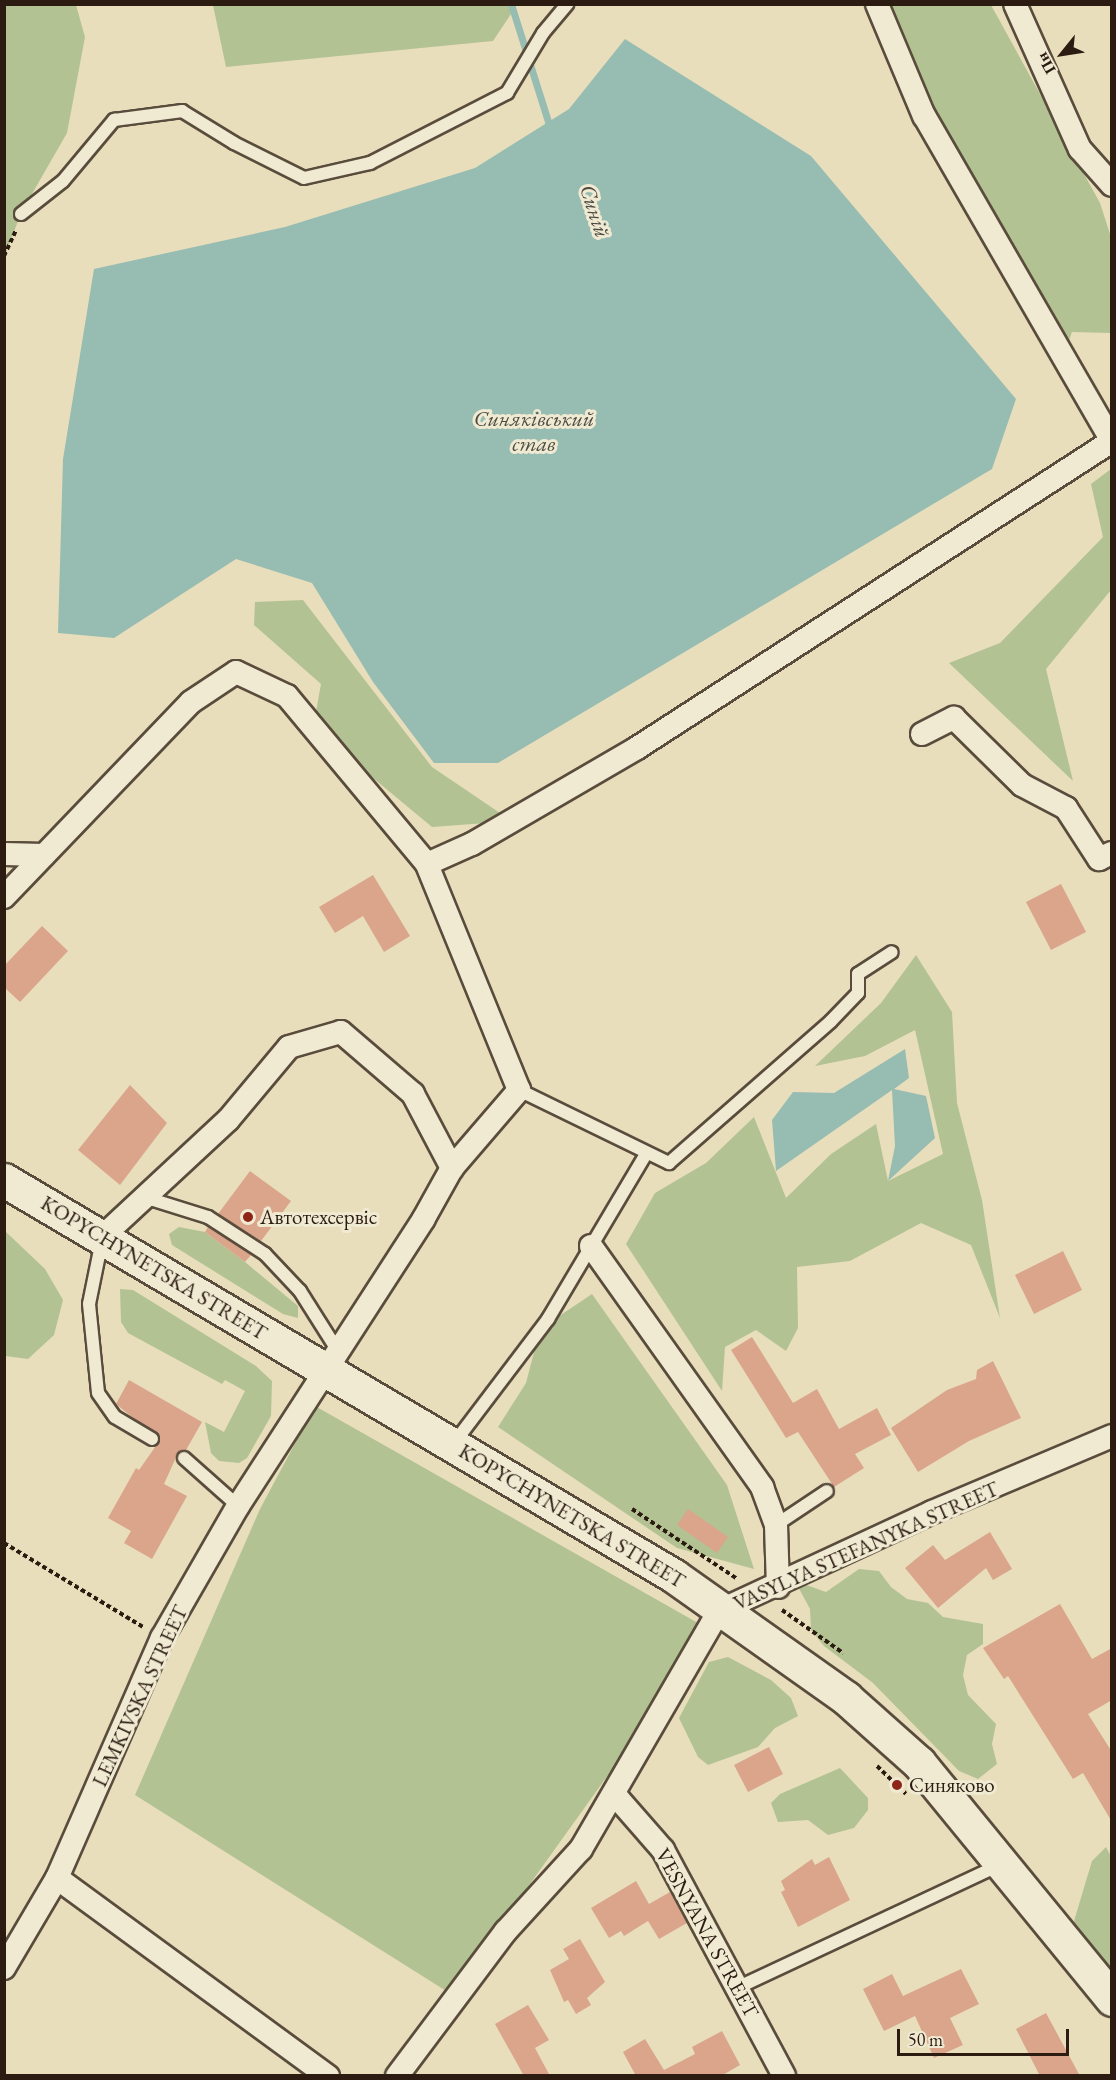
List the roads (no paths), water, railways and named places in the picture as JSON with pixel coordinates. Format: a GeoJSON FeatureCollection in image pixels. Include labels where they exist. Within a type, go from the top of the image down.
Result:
{"type":"FeatureCollection","features":[{"type":"Feature","properties":{"kind":"main road","name":"KOPYCHYNETSKA STREET"},"geometry":{"type":"LineString","coordinates":[[4,1180],[329,1358],[453,1444],[674,1576],[718,1611],[846,1698],[919,1763],[1112,1999]]}},
{"type":"Feature","properties":{"kind":"street"},"geometry":{"type":"LineString","coordinates":[[427,864],[472,844],[637,748],[1112,441],[924,116],[877,4]]}},
{"type":"Feature","properties":{"kind":"street"},"geometry":{"type":"LineString","coordinates":[[1015,4],[1080,149],[1112,185]]}},
{"type":"Feature","properties":{"kind":"street"},"geometry":{"type":"LineString","coordinates":[[4,897],[191,702],[236,672],[287,696],[427,864],[519,1090]]}},
{"type":"Feature","properties":{"kind":"street"},"geometry":{"type":"LineString","coordinates":[[922,734],[954,718],[1022,785],[1066,808],[1099,860],[1112,853]]}},
{"type":"Feature","properties":{"kind":"street"},"geometry":{"type":"LineString","coordinates":[[4,854],[44,855]]}},
{"type":"Feature","properties":{"kind":"street"},"geometry":{"type":"LineString","coordinates":[[103,1236],[228,1120],[289,1047],[341,1032],[413,1094],[452,1168]]}},
{"type":"Feature","properties":{"kind":"street","name":"LEMKIVSKA STREET"},"geometry":{"type":"LineString","coordinates":[[4,1968],[57,1878],[162,1638],[238,1506],[329,1358],[423,1220],[452,1168],[519,1090]]}},
{"type":"Feature","properties":{"kind":"street"},"geometry":{"type":"LineString","coordinates":[[591,1246],[762,1487],[776,1525],[778,1587]]}},
{"type":"Feature","properties":{"kind":"street","name":"VASYLYA STEFANYKA STREET"},"geometry":{"type":"LineString","coordinates":[[718,1611],[778,1587],[932,1512],[1112,1436]]}},
{"type":"Feature","properties":{"kind":"street"},"geometry":{"type":"LineString","coordinates":[[397,2076],[506,1931],[581,1849],[615,1795],[718,1611]]}},
{"type":"Feature","properties":{"kind":"street","name":"VESNYANA STREET"},"geometry":{"type":"LineString","coordinates":[[615,1795],[663,1850],[739,1988],[784,2076]]}},
{"type":"Feature","properties":{"kind":"street"},"geometry":{"type":"LineString","coordinates":[[57,1878],[328,2076]]}},
{"type":"Feature","properties":{"kind":"lane"},"geometry":{"type":"LineString","coordinates":[[21,213],[63,181],[114,120],[183,111],[234,143],[304,178],[370,163],[507,93],[543,33],[567,4]]}},
{"type":"Feature","properties":{"kind":"lane"},"geometry":{"type":"LineString","coordinates":[[519,1090],[646,1154],[669,1163],[831,1021],[858,993],[858,974],[892,952]]}},
{"type":"Feature","properties":{"kind":"lane"},"geometry":{"type":"LineString","coordinates":[[453,1444],[548,1319],[646,1154]]}},
{"type":"Feature","properties":{"kind":"lane"},"geometry":{"type":"LineString","coordinates":[[143,1197],[208,1217],[265,1254],[300,1291],[329,1358]]}},
{"type":"Feature","properties":{"kind":"lane"},"geometry":{"type":"LineString","coordinates":[[103,1236],[89,1304],[98,1393],[115,1417],[152,1439]]}},
{"type":"Feature","properties":{"kind":"lane"},"geometry":{"type":"LineString","coordinates":[[184,1458],[238,1506]]}},
{"type":"Feature","properties":{"kind":"lane"},"geometry":{"type":"LineString","coordinates":[[776,1525],[827,1491]]}},
{"type":"Feature","properties":{"kind":"lane"},"geometry":{"type":"LineString","coordinates":[[739,1988],[1002,1863]]}},
{"type":"Feature","properties":{"kind":"water","name":"Синяківський став"},"geometry":{"type":"Polygon","coordinates":[[[625,39],[811,156],[1016,399],[992,469],[498,763],[434,763],[373,682],[312,583],[236,559],[114,638],[58,633],[63,459],[94,269],[285,227],[475,168],[569,109],[625,39]]]}},
{"type":"Feature","properties":{"kind":"water"},"geometry":{"type":"Polygon","coordinates":[[[905,1049],[909,1078],[894,1089],[926,1096],[935,1138],[888,1181],[895,1146],[892,1090],[776,1171],[772,1120],[793,1092],[834,1093],[905,1049]]]}},
{"type":"Feature","properties":{"kind":"waterway","name":"Синій"},"geometry":{"type":"LineString","coordinates":[[511,4],[551,131]]}},
{"type":"Feature","properties":{"kind":"place","name":"Автотехсервіс"},"geometry":{"type":"Point","coordinates":[248,1217]}},
{"type":"Feature","properties":{"kind":"place","name":"Синяково"},"geometry":{"type":"Point","coordinates":[897,1785]}}]}
